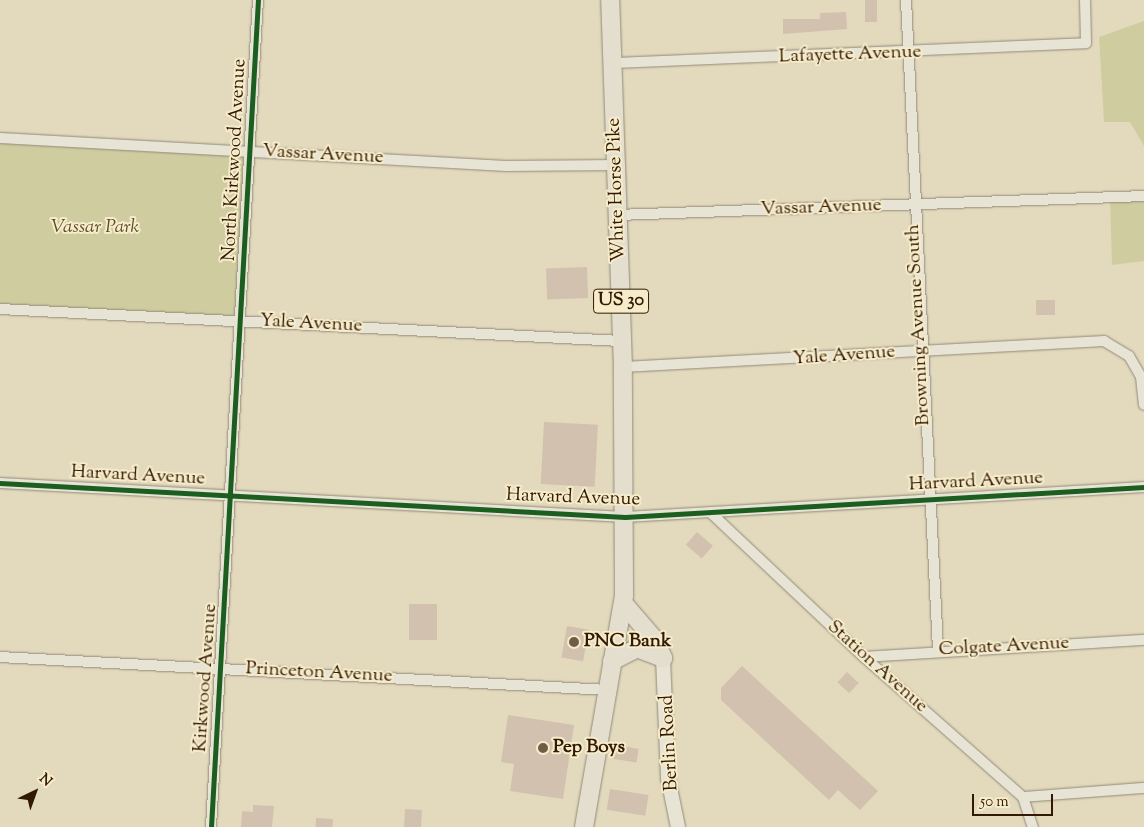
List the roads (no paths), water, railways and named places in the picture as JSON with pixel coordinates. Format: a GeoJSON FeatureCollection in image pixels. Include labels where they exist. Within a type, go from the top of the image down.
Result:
{"type":"FeatureCollection","features":[{"type":"Feature","properties":{"kind":"highway","name":"White Horse Pike"},"geometry":{"type":"LineString","coordinates":[[584,827],[623,603],[625,517],[623,367],[614,63],[610,0]]}},
{"type":"Feature","properties":{"kind":"highway"},"geometry":{"type":"LineString","coordinates":[[623,603],[654,640],[663,658]]}},
{"type":"Feature","properties":{"kind":"highway"},"geometry":{"type":"LineString","coordinates":[[612,661],[637,648],[663,658]]}},
{"type":"Feature","properties":{"kind":"street","name":"North Kirkwood Avenue"},"geometry":{"type":"LineString","coordinates":[[242,321],[258,0]]}},
{"type":"Feature","properties":{"kind":"street","name":"Browning Avenue South"},"geometry":{"type":"LineString","coordinates":[[906,0],[906,53],[922,351],[927,500],[938,650]]}},
{"type":"Feature","properties":{"kind":"street","name":"Lafayette Avenue"},"geometry":{"type":"LineString","coordinates":[[614,63],[906,53],[1086,43],[1085,0]]}},
{"type":"Feature","properties":{"kind":"street","name":"Vassar Avenue"},"geometry":{"type":"LineString","coordinates":[[0,138],[507,166],[617,165]]}},
{"type":"Feature","properties":{"kind":"street","name":"Vassar Avenue"},"geometry":{"type":"LineString","coordinates":[[617,215],[913,206],[1144,196]]}},
{"type":"Feature","properties":{"kind":"street","name":"Yale Avenue"},"geometry":{"type":"LineString","coordinates":[[0,309],[622,342]]}},
{"type":"Feature","properties":{"kind":"street","name":"Kirkwood Avenue"},"geometry":{"type":"LineString","coordinates":[[211,827],[242,321]]}},
{"type":"Feature","properties":{"kind":"street","name":"Yale Avenue"},"geometry":{"type":"LineString","coordinates":[[623,367],[1104,341],[1129,356],[1141,377],[1144,406]]}},
{"type":"Feature","properties":{"kind":"street","name":"Harvard Avenue"},"geometry":{"type":"LineString","coordinates":[[0,483],[625,517],[1144,487]]}},
{"type":"Feature","properties":{"kind":"street","name":"Station Avenue"},"geometry":{"type":"LineString","coordinates":[[711,513],[864,657],[1023,797]]}},
{"type":"Feature","properties":{"kind":"street","name":"Colgate Avenue"},"geometry":{"type":"LineString","coordinates":[[864,657],[938,650],[1144,640]]}},
{"type":"Feature","properties":{"kind":"street","name":"Princeton Avenue"},"geometry":{"type":"LineString","coordinates":[[0,657],[607,690]]}},
{"type":"Feature","properties":{"kind":"street","name":"Berlin Road"},"geometry":{"type":"LineString","coordinates":[[663,658],[668,778],[678,827]]}},
{"type":"Feature","properties":{"kind":"street"},"geometry":{"type":"LineString","coordinates":[[1033,827],[1023,797],[1144,788]]}},
{"type":"Feature","properties":{"kind":"place","name":"PNC Bank"},"geometry":{"type":"Point","coordinates":[574,642]}},
{"type":"Feature","properties":{"kind":"place","name":"Pep Boys"},"geometry":{"type":"Point","coordinates":[543,748]}},
{"type":"Feature","properties":{"kind":"park label","name":"Vassar Park"},"geometry":{"type":"Point","coordinates":[95,228]}}]}
